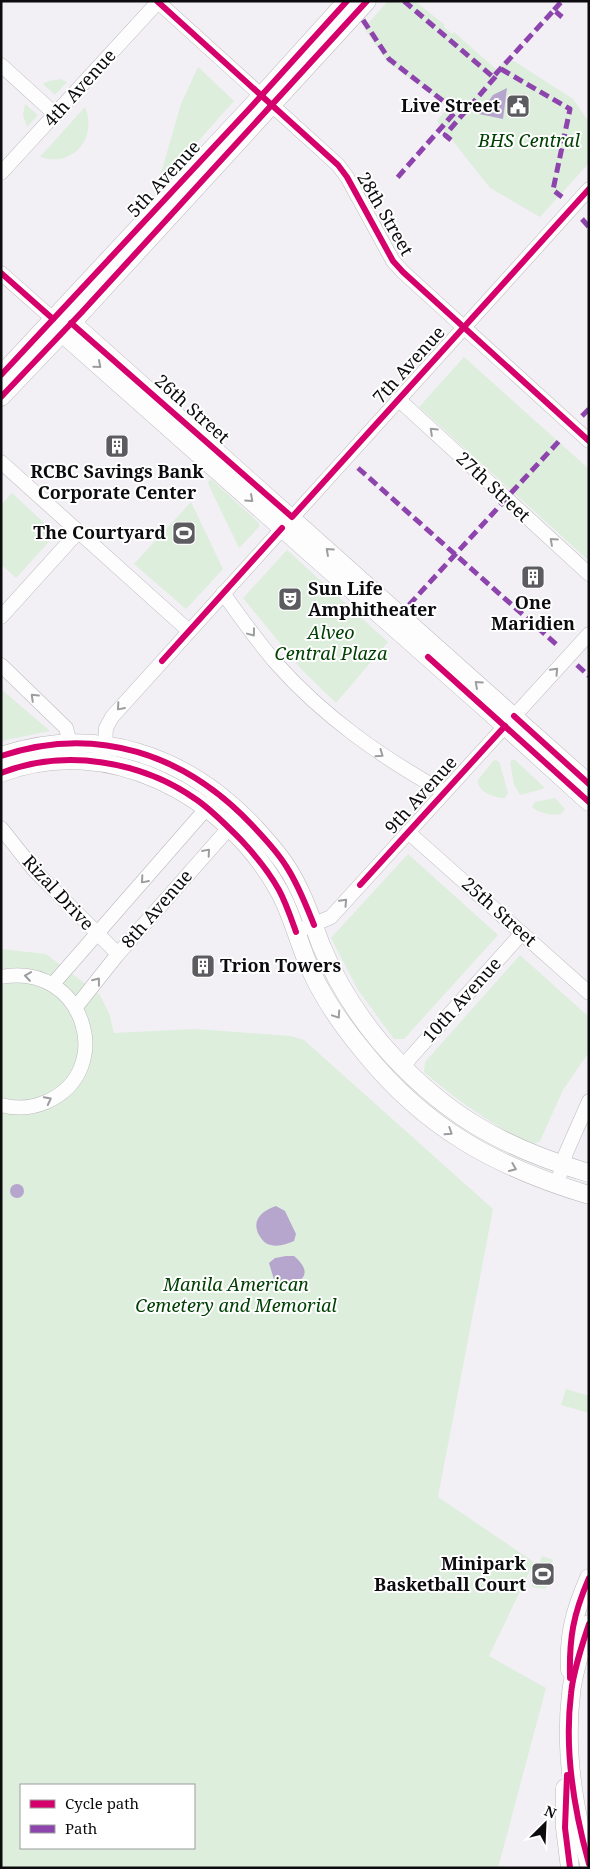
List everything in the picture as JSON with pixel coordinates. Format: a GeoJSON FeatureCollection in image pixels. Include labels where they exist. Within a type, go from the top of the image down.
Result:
{"type":"FeatureCollection","features":[{"type":"Feature","properties":{"kind":"main road","name":"5th Avenue"},"geometry":{"type":"LineString","coordinates":[[267,100],[347,1]]}},
{"type":"Feature","properties":{"kind":"main road","name":"5th Avenue"},"geometry":{"type":"LineString","coordinates":[[1,397],[62,325],[267,100],[367,1]]}},
{"type":"Feature","properties":{"kind":"main road","name":"5th Avenue"},"geometry":{"type":"LineString","coordinates":[[1,375],[62,325]]}},
{"type":"Feature","properties":{"kind":"main road","name":"26th Street"},"geometry":{"type":"LineString","coordinates":[[62,325],[287,522],[509,721],[589,802]]}},
{"type":"Feature","properties":{"kind":"main road","name":"26th Street"},"geometry":{"type":"LineString","coordinates":[[509,721],[589,784]]}},
{"type":"Feature","properties":{"kind":"main road"},"geometry":{"type":"LineString","coordinates":[[1,756],[26,748],[70,743],[105,744],[146,754],[186,773],[220,794],[241,813],[286,865],[295,881],[322,946],[347,995],[379,1040],[402,1067],[436,1099],[458,1115],[506,1143],[562,1165],[589,1173]]}},
{"type":"Feature","properties":{"kind":"main road"},"geometry":{"type":"LineString","coordinates":[[1,773],[30,764],[70,761],[104,763],[138,770],[161,779],[196,799],[229,827],[252,852],[279,890],[312,974],[329,1004],[364,1053],[403,1095],[446,1131],[504,1164],[557,1185],[589,1195]]}},
{"type":"Feature","properties":{"kind":"main road"},"geometry":{"type":"LineString","coordinates":[[589,1578],[581,1595],[571,1629],[569,1659],[571,1693],[570,1760],[580,1831],[589,1864]]}},
{"type":"Feature","properties":{"kind":"main road"},"geometry":{"type":"LineString","coordinates":[[571,1693],[589,1624]]}},
{"type":"Feature","properties":{"kind":"main road"},"geometry":{"type":"LineString","coordinates":[[570,1742],[565,1796],[565,1828],[570,1868]]}},
{"type":"Feature","properties":{"kind":"street","name":"28th Street"},"geometry":{"type":"LineString","coordinates":[[157,2],[338,165],[351,184],[393,261],[403,272],[589,441]]}},
{"type":"Feature","properties":{"kind":"street","name":"4th Avenue"},"geometry":{"type":"LineString","coordinates":[[1,173],[56,115],[157,2]]}},
{"type":"Feature","properties":{"kind":"street"},"geometry":{"type":"LineString","coordinates":[[1,65],[56,115]]}},
{"type":"Feature","properties":{"kind":"street","name":"7th Avenue"},"geometry":{"type":"LineString","coordinates":[[104,763],[106,728],[112,717],[589,189]]}},
{"type":"Feature","properties":{"kind":"street","name":"26th Street"},"geometry":{"type":"LineString","coordinates":[[1,273],[62,325]]}},
{"type":"Feature","properties":{"kind":"street","name":"27th Street"},"geometry":{"type":"LineString","coordinates":[[398,399],[589,574]]}},
{"type":"Feature","properties":{"kind":"street"},"geometry":{"type":"LineString","coordinates":[[1,462],[189,631]]}},
{"type":"Feature","properties":{"kind":"street"},"geometry":{"type":"LineString","coordinates":[[1,617],[78,532]]}},
{"type":"Feature","properties":{"kind":"street"},"geometry":{"type":"LineString","coordinates":[[223,593],[275,662],[314,702],[374,750],[444,792]]}},
{"type":"Feature","properties":{"kind":"street","name":"9th Avenue"},"geometry":{"type":"LineString","coordinates":[[296,932],[331,917],[589,634]]}},
{"type":"Feature","properties":{"kind":"street"},"geometry":{"type":"LineString","coordinates":[[1,665],[66,728],[70,743],[70,761]]}},
{"type":"Feature","properties":{"kind":"street","name":"8th Avenue"},"geometry":{"type":"LineString","coordinates":[[53,984],[220,794]]}},
{"type":"Feature","properties":{"kind":"street","name":"8th Avenue"},"geometry":{"type":"LineString","coordinates":[[76,1007],[118,954],[241,813]]}},
{"type":"Feature","properties":{"kind":"street","name":"Rizal Drive"},"geometry":{"type":"LineString","coordinates":[[1,828],[35,871],[118,954]]}},
{"type":"Feature","properties":{"kind":"street","name":"25th Street"},"geometry":{"type":"LineString","coordinates":[[408,832],[589,993]]}},
{"type":"Feature","properties":{"kind":"street","name":"10th Avenue"},"geometry":{"type":"LineString","coordinates":[[402,1067],[522,933]]}},
{"type":"Feature","properties":{"kind":"street"},"geometry":{"type":"LineString","coordinates":[[1,977],[12,975],[28,976],[53,984],[66,994],[76,1007],[84,1028],[85,1038],[83,1060],[74,1080],[58,1095],[39,1105],[17,1108],[1,1105]]}},
{"type":"Feature","properties":{"kind":"street"},"geometry":{"type":"LineString","coordinates":[[557,1185],[573,1134],[589,1101]]}},
{"type":"Feature","properties":{"kind":"green space","name":"BHS Central"},"geometry":{"type":"Polygon","coordinates":[[[388,1],[415,1],[496,69],[505,61],[514,61],[573,99],[589,122],[589,163],[540,217],[490,188],[437,121],[449,106],[387,62],[364,28],[388,1]]]}},
{"type":"Feature","properties":{"kind":"green space"},"geometry":{"type":"Polygon","coordinates":[[[198,67],[234,101],[157,187],[181,104],[198,67]]]}},
{"type":"Feature","properties":{"kind":"green space"},"geometry":{"type":"Polygon","coordinates":[[[61,79],[67,82],[55,95],[43,84],[49,81],[61,79]]]}},
{"type":"Feature","properties":{"kind":"green space"},"geometry":{"type":"Polygon","coordinates":[[[25,104],[38,115],[27,127],[23,115],[25,104]]]}},
{"type":"Feature","properties":{"kind":"green space"},"geometry":{"type":"Polygon","coordinates":[[[85,107],[88,129],[80,148],[63,158],[40,157],[85,107]]]}},
{"type":"Feature","properties":{"kind":"green space"},"geometry":{"type":"Polygon","coordinates":[[[464,357],[589,469],[589,561],[419,407],[464,357]]]}},
{"type":"Feature","properties":{"kind":"green space"},"geometry":{"type":"Polygon","coordinates":[[[211,479],[259,523],[259,527],[239,548],[210,488],[208,482],[211,479]]]}},
{"type":"Feature","properties":{"kind":"green space"},"geometry":{"type":"Polygon","coordinates":[[[12,493],[56,534],[16,578],[1,564],[1,505],[12,493]]]}},
{"type":"Feature","properties":{"kind":"green space","name":"The Courtyard"},"geometry":{"type":"Polygon","coordinates":[[[191,502],[223,569],[186,609],[134,564],[191,502]]]}},
{"type":"Feature","properties":{"kind":"green space","name":"Alveo Central Plaza"},"geometry":{"type":"Polygon","coordinates":[[[287,550],[388,642],[336,703],[301,669],[243,598],[287,550]]]}},
{"type":"Feature","properties":{"kind":"green space"},"geometry":{"type":"Polygon","coordinates":[[[1,689],[50,731],[1,741],[1,689]]]}},
{"type":"Feature","properties":{"kind":"green space"},"geometry":{"type":"Polygon","coordinates":[[[494,760],[500,764],[508,793],[505,798],[487,794],[478,784],[478,780],[494,760]]]}},
{"type":"Feature","properties":{"kind":"green space"},"geometry":{"type":"Polygon","coordinates":[[[515,760],[544,787],[543,789],[520,795],[514,784],[510,762],[515,760]]]}},
{"type":"Feature","properties":{"kind":"green space"},"geometry":{"type":"Polygon","coordinates":[[[555,798],[565,809],[561,814],[545,814],[532,807],[535,802],[555,798]]]}},
{"type":"Feature","properties":{"kind":"green space"},"geometry":{"type":"Polygon","coordinates":[[[408,854],[498,935],[404,1039],[394,1039],[358,990],[331,938],[408,854]]]}},
{"type":"Feature","properties":{"kind":"green space","name":"Manila American Cemetery and Memorial"},"geometry":{"type":"Polygon","coordinates":[[[1,949],[46,954],[100,995],[109,1013],[114,1033],[196,1029],[291,1036],[304,1040],[493,1209],[438,1497],[534,1562],[489,1656],[546,1688],[498,1868],[1,1868],[1,949]]]}},
{"type":"Feature","properties":{"kind":"green space"},"geometry":{"type":"Polygon","coordinates":[[[520,955],[589,1017],[589,1052],[563,1090],[540,1141],[532,1145],[476,1112],[424,1072],[425,1062],[520,955]]]}},
{"type":"Feature","properties":{"kind":"green space"},"geometry":{"type":"Polygon","coordinates":[[[566,1389],[589,1396],[589,1413],[561,1405],[566,1389]]]}},
{"type":"Feature","properties":{"kind":"green space","name":"Minipark Basketball Court"},"geometry":{"type":"Polygon","coordinates":[[[542,1556],[553,1560],[546,1589],[531,1587],[542,1556]]]}},
{"type":"Feature","properties":{"kind":"shaded area"},"geometry":{"type":"Polygon","coordinates":[[[507,88],[503,119],[479,114],[493,95],[507,88]]]}},
{"type":"Feature","properties":{"kind":"shaded area"},"geometry":{"type":"Polygon","coordinates":[[[14,1184],[20,1184],[24,1191],[20,1198],[14,1198],[10,1194],[10,1188],[14,1184]]]}},
{"type":"Feature","properties":{"kind":"shaded area"},"geometry":{"type":"Polygon","coordinates":[[[276,1206],[285,1211],[296,1234],[294,1241],[277,1246],[264,1242],[259,1235],[256,1225],[262,1213],[276,1206]]]}},
{"type":"Feature","properties":{"kind":"shaded area"},"geometry":{"type":"Polygon","coordinates":[[[294,1256],[304,1268],[305,1273],[300,1280],[280,1286],[275,1283],[269,1263],[275,1258],[294,1256]]]}},
{"type":"Feature","properties":{"kind":"marked path"},"geometry":{"type":"LineString","coordinates":[[404,1],[493,77],[554,10],[562,17]]}},
{"type":"Feature","properties":{"kind":"marked path"},"geometry":{"type":"LineString","coordinates":[[554,10],[562,1]]}},
{"type":"Feature","properties":{"kind":"marked path"},"geometry":{"type":"LineString","coordinates":[[363,20],[389,59],[456,111],[397,178]]}},
{"type":"Feature","properties":{"kind":"marked path"},"geometry":{"type":"LineString","coordinates":[[501,69],[570,109],[553,190],[562,197]]}},
{"type":"Feature","properties":{"kind":"marked path"},"geometry":{"type":"LineString","coordinates":[[451,140],[445,135],[497,75]]}},
{"type":"Feature","properties":{"kind":"marked path"},"geometry":{"type":"LineString","coordinates":[[582,219],[589,227]]}},
{"type":"Feature","properties":{"kind":"marked path"},"geometry":{"type":"LineString","coordinates":[[582,416],[589,409]]}},
{"type":"Feature","properties":{"kind":"marked path"},"geometry":{"type":"LineString","coordinates":[[511,493],[561,439]]}},
{"type":"Feature","properties":{"kind":"marked path"},"geometry":{"type":"LineString","coordinates":[[358,468],[557,645]]}},
{"type":"Feature","properties":{"kind":"marked path"},"geometry":{"type":"LineString","coordinates":[[409,605],[506,499]]}},
{"type":"Feature","properties":{"kind":"marked path"},"geometry":{"type":"LineString","coordinates":[[577,665],[589,676]]}},
{"type":"Feature","properties":{"kind":"cycle path"},"geometry":{"type":"LineString","coordinates":[[157,1],[338,165],[347,177],[393,261],[403,272],[589,441]]}},
{"type":"Feature","properties":{"kind":"cycle path"},"geometry":{"type":"LineString","coordinates":[[1,375],[252,106],[347,1]]}},
{"type":"Feature","properties":{"kind":"cycle path"},"geometry":{"type":"LineString","coordinates":[[1,397],[81,313],[367,1]]}},
{"type":"Feature","properties":{"kind":"cycle path"},"geometry":{"type":"LineString","coordinates":[[71,323],[292,517],[589,189]]}},
{"type":"Feature","properties":{"kind":"cycle path"},"geometry":{"type":"LineString","coordinates":[[1,273],[53,319]]}},
{"type":"Feature","properties":{"kind":"cycle path"},"geometry":{"type":"LineString","coordinates":[[162,661],[282,528]]}},
{"type":"Feature","properties":{"kind":"cycle path"},"geometry":{"type":"LineString","coordinates":[[428,657],[589,802]]}},
{"type":"Feature","properties":{"kind":"cycle path"},"geometry":{"type":"LineString","coordinates":[[514,716],[589,784]]}},
{"type":"Feature","properties":{"kind":"cycle path"},"geometry":{"type":"LineString","coordinates":[[360,885],[505,726]]}},
{"type":"Feature","properties":{"kind":"cycle path"},"geometry":{"type":"LineString","coordinates":[[1,756],[36,747],[71,743],[104,745],[137,752],[168,764],[198,780],[226,800],[279,855],[302,895],[314,925]]}},
{"type":"Feature","properties":{"kind":"cycle path"},"geometry":{"type":"LineString","coordinates":[[1,773],[26,765],[51,761],[77,760],[102,762],[152,776],[175,787],[197,800],[215,815],[257,858],[279,890],[296,932]]}},
{"type":"Feature","properties":{"kind":"cycle path"},"geometry":{"type":"LineString","coordinates":[[570,1678],[570,1651],[573,1627],[589,1578]]}},
{"type":"Feature","properties":{"kind":"cycle path"},"geometry":{"type":"LineString","coordinates":[[589,1624],[572,1686],[569,1715],[572,1780],[579,1823],[589,1864]]}},
{"type":"Feature","properties":{"kind":"cycle path"},"geometry":{"type":"LineString","coordinates":[[567,1775],[565,1828],[570,1868]]}},
{"type":"Feature","properties":{"kind":"place","name":"Live Street"},"geometry":{"type":"Point","coordinates":[518,106]}},
{"type":"Feature","properties":{"kind":"place","name":"RCBC Savings Bank Corporate Center"},"geometry":{"type":"Point","coordinates":[117,446]}},
{"type":"Feature","properties":{"kind":"place","name":"The Courtyard"},"geometry":{"type":"Point","coordinates":[184,533]}},
{"type":"Feature","properties":{"kind":"place","name":"One Maridien"},"geometry":{"type":"Point","coordinates":[533,577]}},
{"type":"Feature","properties":{"kind":"place","name":"Sun Life Amphitheater"},"geometry":{"type":"Point","coordinates":[290,599]}},
{"type":"Feature","properties":{"kind":"place","name":"Trion Towers"},"geometry":{"type":"Point","coordinates":[203,966]}},
{"type":"Feature","properties":{"kind":"place","name":"Minipark Basketball Court"},"geometry":{"type":"Point","coordinates":[543,1574]}}]}
